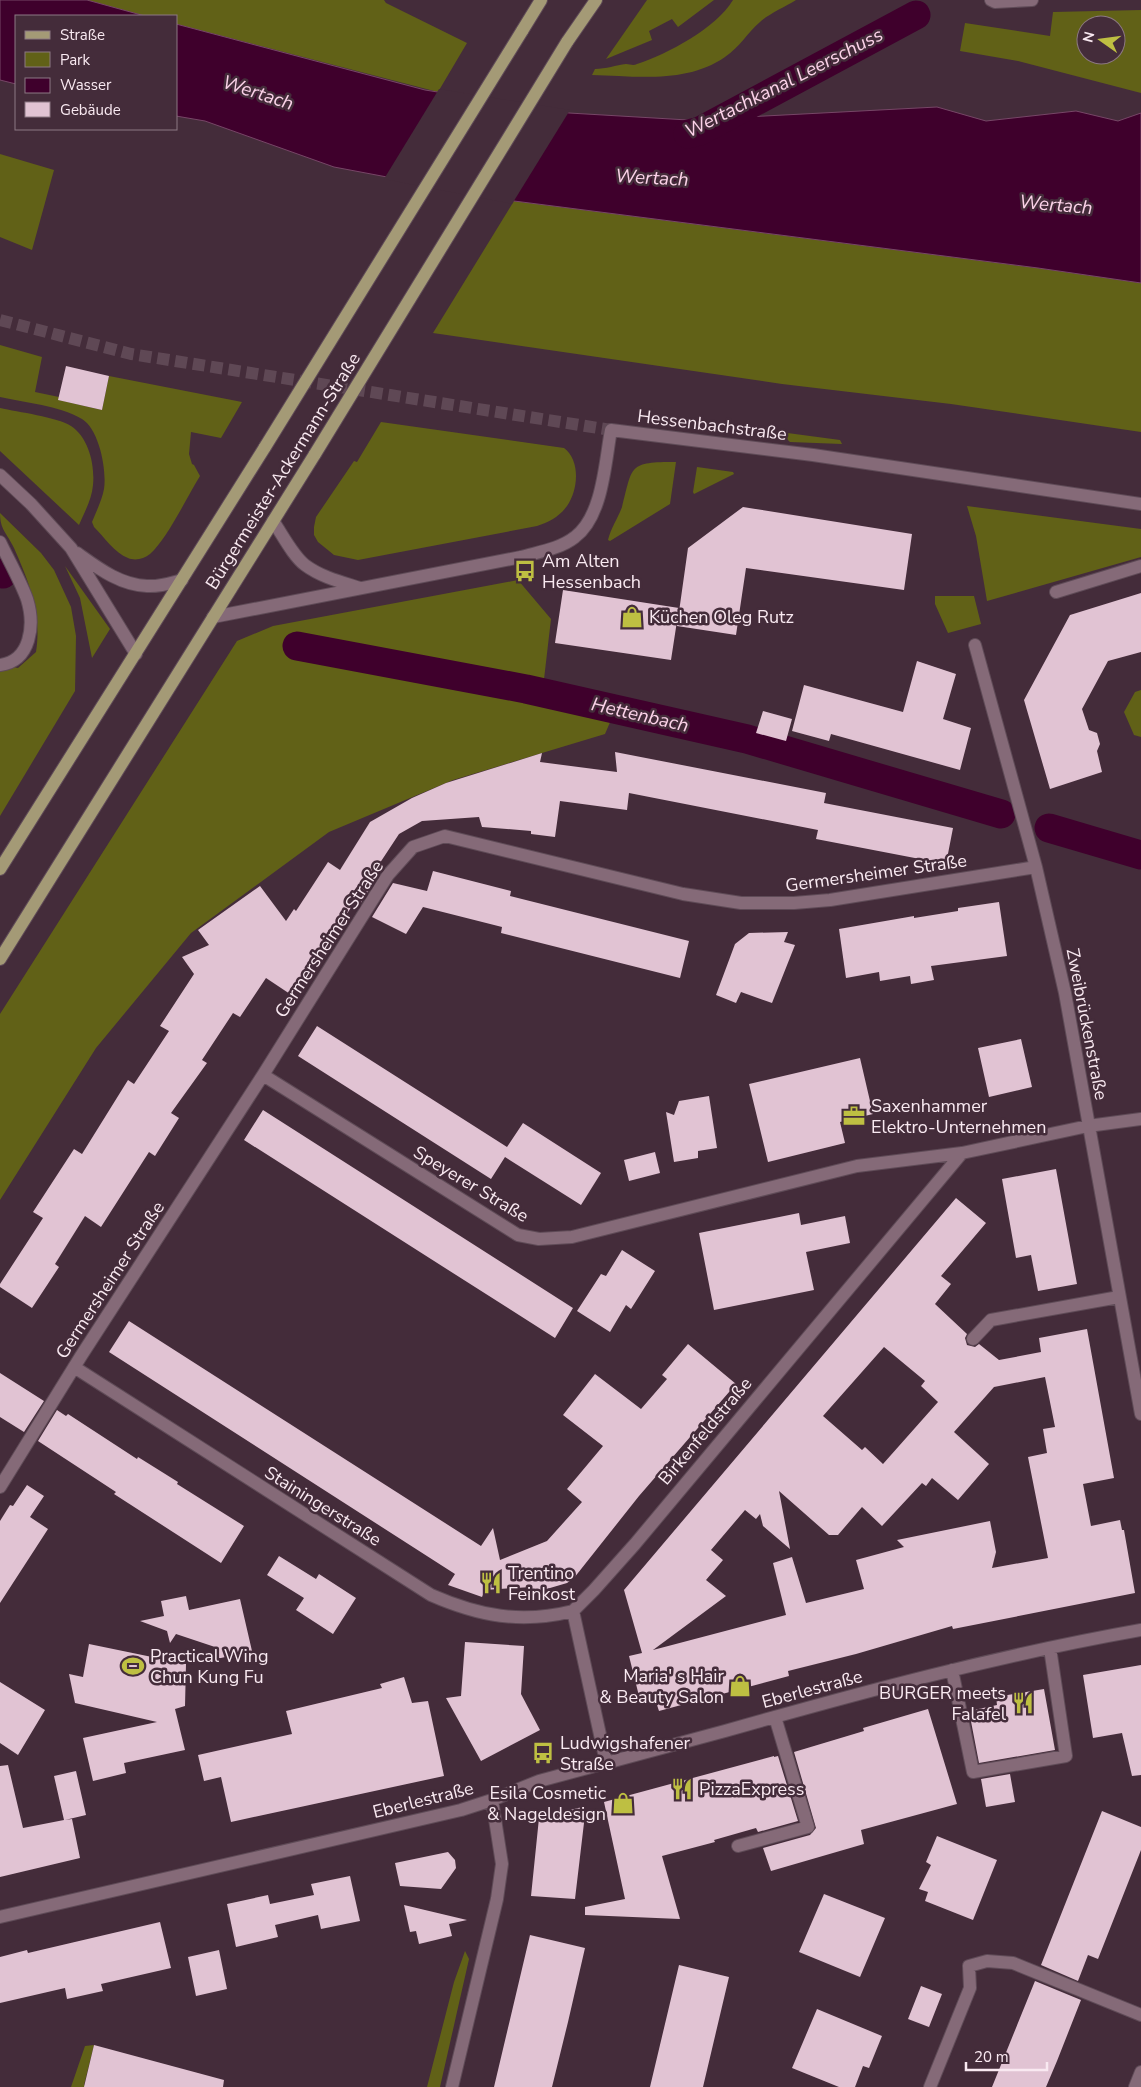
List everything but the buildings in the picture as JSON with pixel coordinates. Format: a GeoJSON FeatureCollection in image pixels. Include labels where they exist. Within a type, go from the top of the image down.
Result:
{"type":"FeatureCollection","features":[{"type":"Feature","properties":{"kind":"main road","name":"Bürgermeister-Ackermann-Straße"},"geometry":{"type":"LineString","coordinates":[[0,869],[265,447],[541,0]]}},
{"type":"Feature","properties":{"kind":"main road","name":"Bürgermeister-Ackermann-Straße"},"geometry":{"type":"LineString","coordinates":[[0,959],[315,454],[567,42],[596,0]]}},
{"type":"Feature","properties":{"kind":"street"},"geometry":{"type":"LineString","coordinates":[[991,0],[996,2],[1032,0]]}},
{"type":"Feature","properties":{"kind":"street","name":"Hessenbachstraße"},"geometry":{"type":"LineString","coordinates":[[213,617],[521,557],[551,549],[575,537],[590,520],[598,499],[610,430],[813,455],[1141,504]]}},
{"type":"Feature","properties":{"kind":"street"},"geometry":{"type":"LineString","coordinates":[[0,475],[31,504],[71,548],[136,654]]}},
{"type":"Feature","properties":{"kind":"street","name":"Hessenbachstraße"},"geometry":{"type":"LineString","coordinates":[[273,521],[286,542],[305,565],[334,580],[362,588]]}},
{"type":"Feature","properties":{"kind":"street"},"geometry":{"type":"LineString","coordinates":[[0,542],[27,600],[30,620],[29,641],[22,655],[9,664],[0,665]]}},
{"type":"Feature","properties":{"kind":"street"},"geometry":{"type":"LineString","coordinates":[[71,548],[100,569],[122,581],[148,586],[182,580]]}},
{"type":"Feature","properties":{"kind":"street"},"geometry":{"type":"LineString","coordinates":[[1056,592],[1141,566]]}},
{"type":"Feature","properties":{"kind":"street","name":"Zweibrückenstraße"},"geometry":{"type":"LineString","coordinates":[[976,645],[1036,867],[1065,993],[1141,1414]]}},
{"type":"Feature","properties":{"kind":"street","name":"Germersheimer Straße"},"geometry":{"type":"LineString","coordinates":[[0,1487],[74,1368],[263,1075],[388,875],[413,847],[445,836],[675,892],[741,904],[830,900],[1036,867]]}},
{"type":"Feature","properties":{"kind":"street","name":"Speyerer Straße"},"geometry":{"type":"LineString","coordinates":[[263,1075],[518,1235],[539,1239],[572,1237],[857,1166],[962,1153]]}},
{"type":"Feature","properties":{"kind":"street"},"geometry":{"type":"LineString","coordinates":[[962,1153],[1088,1126],[1141,1119]]}},
{"type":"Feature","properties":{"kind":"street","name":"Birkenfeldstraße"},"geometry":{"type":"LineString","coordinates":[[573,1611],[635,1544],[671,1498],[962,1153]]}},
{"type":"Feature","properties":{"kind":"street"},"geometry":{"type":"LineString","coordinates":[[973,1339],[991,1320],[1120,1297]]}},
{"type":"Feature","properties":{"kind":"street","name":"Stainingerstraße"},"geometry":{"type":"LineString","coordinates":[[74,1368],[430,1595],[463,1609],[519,1618],[556,1615],[573,1611]]}},
{"type":"Feature","properties":{"kind":"street"},"geometry":{"type":"LineString","coordinates":[[573,1611],[606,1762]]}},
{"type":"Feature","properties":{"kind":"street","name":"Eberlestraße"},"geometry":{"type":"LineString","coordinates":[[0,1917],[461,1810],[539,1781],[952,1670],[1141,1630]]}},
{"type":"Feature","properties":{"kind":"street"},"geometry":{"type":"LineString","coordinates":[[952,1670],[974,1772],[1066,1756],[1050,1648]]}},
{"type":"Feature","properties":{"kind":"street"},"geometry":{"type":"LineString","coordinates":[[738,1846],[808,1827],[775,1717]]}},
{"type":"Feature","properties":{"kind":"street"},"geometry":{"type":"LineString","coordinates":[[452,2087],[494,1913],[502,1864],[492,1800]]}},
{"type":"Feature","properties":{"kind":"street"},"geometry":{"type":"LineString","coordinates":[[930,2087],[970,1988],[969,1966],[987,1961],[1013,1964],[1141,2015]]}},
{"type":"Feature","properties":{"kind":"street"},"geometry":{"type":"LineString","coordinates":[[1135,2087],[1141,2072]]}},
{"type":"Feature","properties":{"kind":"green space"},"geometry":{"type":"Polygon","coordinates":[[[87,0],[384,0],[386,3],[467,43],[438,92],[178,25],[178,15],[141,15],[87,0]]]}},
{"type":"Feature","properties":{"kind":"green space"},"geometry":{"type":"Polygon","coordinates":[[[647,0],[714,0],[678,27],[672,19],[649,31],[652,40],[606,59],[647,0]]]}},
{"type":"Feature","properties":{"kind":"green space"},"geometry":{"type":"Polygon","coordinates":[[[733,0],[796,0],[764,19],[730,53],[710,66],[677,75],[643,77],[592,75],[595,69],[626,64],[636,65],[677,47],[715,20],[733,0]]]}},
{"type":"Feature","properties":{"kind":"green space"},"geometry":{"type":"Polygon","coordinates":[[[1141,10],[1141,93],[1018,61],[960,51],[965,23],[1050,36],[1053,12],[1141,10]]]}},
{"type":"Feature","properties":{"kind":"green space"},"geometry":{"type":"Polygon","coordinates":[[[0,154],[54,170],[32,250],[0,237],[0,154]]]}},
{"type":"Feature","properties":{"kind":"green space"},"geometry":{"type":"Polygon","coordinates":[[[514,201],[1038,268],[1141,283],[1141,432],[951,404],[782,384],[433,333],[514,201]]]}},
{"type":"Feature","properties":{"kind":"green space"},"geometry":{"type":"Polygon","coordinates":[[[0,345],[42,357],[35,392],[59,397],[59,400],[102,410],[109,376],[242,402],[221,438],[191,432],[189,454],[192,464],[200,476],[170,528],[148,556],[131,559],[123,556],[94,527],[92,522],[100,502],[105,481],[103,461],[93,431],[88,424],[63,410],[0,397],[0,345]]]}},
{"type":"Feature","properties":{"kind":"green space"},"geometry":{"type":"Polygon","coordinates":[[[0,408],[47,417],[65,423],[82,437],[90,452],[93,485],[88,506],[79,525],[0,451],[0,408]]]}},
{"type":"Feature","properties":{"kind":"green space"},"geometry":{"type":"Polygon","coordinates":[[[381,422],[564,448],[573,460],[575,468],[574,492],[564,510],[550,521],[537,526],[358,560],[334,555],[318,542],[314,535],[316,517],[354,461],[357,462],[381,422]]]}},
{"type":"Feature","properties":{"kind":"green space"},"geometry":{"type":"Polygon","coordinates":[[[780,432],[840,440],[842,444],[790,442],[780,432]]]}},
{"type":"Feature","properties":{"kind":"green space"},"geometry":{"type":"Polygon","coordinates":[[[676,462],[670,504],[610,541],[608,540],[622,507],[631,474],[635,469],[649,463],[676,462]]]}},
{"type":"Feature","properties":{"kind":"green space"},"geometry":{"type":"Polygon","coordinates":[[[697,467],[733,472],[734,474],[694,494],[697,467]]]}},
{"type":"Feature","properties":{"kind":"green space"},"geometry":{"type":"Polygon","coordinates":[[[967,506],[1141,529],[1141,557],[987,601],[976,536],[967,506]]]}},
{"type":"Feature","properties":{"kind":"green space"},"geometry":{"type":"Polygon","coordinates":[[[0,513],[41,553],[54,570],[71,607],[76,636],[75,691],[0,816],[0,664],[18,668],[36,652],[37,624],[33,598],[25,573],[3,528],[0,513]]]}},
{"type":"Feature","properties":{"kind":"green space"},"geometry":{"type":"Polygon","coordinates":[[[65,566],[110,629],[92,658],[80,598],[65,566]]]}},
{"type":"Feature","properties":{"kind":"green space"},"geometry":{"type":"Polygon","coordinates":[[[518,580],[551,619],[541,705],[611,720],[605,734],[453,780],[329,832],[191,933],[96,1048],[0,1200],[0,1014],[237,641],[273,626],[518,580]]]}},
{"type":"Feature","properties":{"kind":"green space"},"geometry":{"type":"Polygon","coordinates":[[[935,596],[974,596],[981,624],[948,633],[935,604],[935,596]]]}},
{"type":"Feature","properties":{"kind":"green space"},"geometry":{"type":"Polygon","coordinates":[[[1141,690],[1141,737],[1134,735],[1124,712],[1135,692],[1141,690]]]}},
{"type":"Feature","properties":{"kind":"green space"},"geometry":{"type":"Polygon","coordinates":[[[465,1951],[469,1959],[440,2087],[427,2087],[454,1982],[465,1951]]]}},
{"type":"Feature","properties":{"kind":"green space"},"geometry":{"type":"Polygon","coordinates":[[[94,2045],[84,2085],[89,2087],[71,2087],[85,2046],[94,2045]]]}},
{"type":"Feature","properties":{"kind":"water"},"geometry":{"type":"Polygon","coordinates":[[[0,0],[87,0],[141,15],[15,15],[15,84],[0,80],[0,0]]]}},
{"type":"Feature","properties":{"kind":"water","name":"Wertach"},"geometry":{"type":"Polygon","coordinates":[[[178,25],[425,90],[569,113],[688,120],[937,107],[986,121],[1076,111],[1118,121],[1141,113],[1141,283],[1038,268],[514,201],[334,167],[205,121],[178,116],[178,25]]]}},
{"type":"Feature","properties":{"kind":"pier"},"geometry":{"type":"Polygon","coordinates":[[[439,89],[570,110],[512,204],[384,179],[439,89]]]}},
{"type":"Feature","properties":{"kind":"waterway","name":"Wertachkanal Leerschuss"},"geometry":{"type":"LineString","coordinates":[[688,134],[700,131],[916,15]]}},
{"type":"Feature","properties":{"kind":"waterway","name":"Hettenbach"},"geometry":{"type":"LineString","coordinates":[[297,646],[526,689],[747,739],[1001,814]]}},
{"type":"Feature","properties":{"kind":"waterway"},"geometry":{"type":"LineString","coordinates":[[1049,828],[1141,855]]}},
{"type":"Feature","properties":{"kind":"tunnel"},"geometry":{"type":"LineString","coordinates":[[0,320],[131,354],[611,430]]}},
{"type":"Feature","properties":{"kind":"place","name":"Am Alten Hessenbach"},"geometry":{"type":"Point","coordinates":[525,571]}},
{"type":"Feature","properties":{"kind":"place","name":"Küchen Oleg Rutz"},"geometry":{"type":"Point","coordinates":[632,617]}},
{"type":"Feature","properties":{"kind":"place","name":"Saxenhammer Elektro-Unternehmen"},"geometry":{"type":"Point","coordinates":[854,1116]}},
{"type":"Feature","properties":{"kind":"place","name":"Trentino Feinkost"},"geometry":{"type":"Point","coordinates":[491,1583]}},
{"type":"Feature","properties":{"kind":"place","name":"Practical Wing Chun Kung Fu"},"geometry":{"type":"Point","coordinates":[133,1666]}},
{"type":"Feature","properties":{"kind":"place","name":"Maria' s Hair & Beauty Salon"},"geometry":{"type":"Point","coordinates":[740,1686]}},
{"type":"Feature","properties":{"kind":"place","name":"BURGER meets Falafel"},"geometry":{"type":"Point","coordinates":[1023,1703]}},
{"type":"Feature","properties":{"kind":"place","name":"Ludwigshafener Straße"},"geometry":{"type":"Point","coordinates":[543,1753]}},
{"type":"Feature","properties":{"kind":"place","name":"PizzaExpress"},"geometry":{"type":"Point","coordinates":[682,1789]}},
{"type":"Feature","properties":{"kind":"place","name":"Esila Cosmetic & Nageldesign"},"geometry":{"type":"Point","coordinates":[623,1803]}}]}
